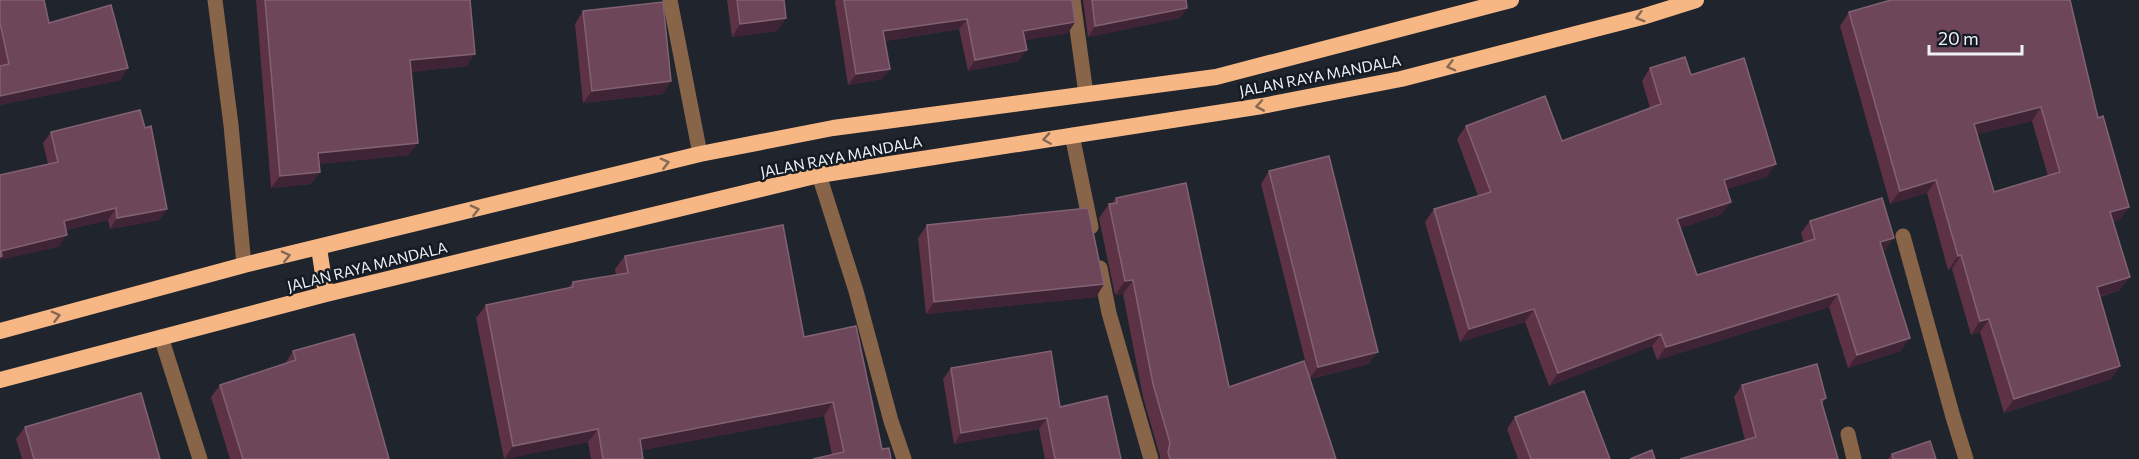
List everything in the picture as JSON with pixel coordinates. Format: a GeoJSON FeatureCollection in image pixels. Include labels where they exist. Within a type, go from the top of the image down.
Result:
{"type":"FeatureCollection","features":[{"type":"Feature","properties":{"kind":"highway","name":"JALAN RAYA MANDALA"},"geometry":{"type":"LineString","coordinates":[[0,331],[244,265],[700,154],[833,128],[1216,77],[1511,0]]}},
{"type":"Feature","properties":{"kind":"highway","name":"JALAN RAYA MANDALA"},"geometry":{"type":"LineString","coordinates":[[0,380],[326,294],[819,175],[1262,106],[1401,79],[1642,17],[1696,0]]}},
{"type":"Feature","properties":{"kind":"highway"},"geometry":{"type":"LineString","coordinates":[[319,248],[326,294]]}},
{"type":"Feature","properties":{"kind":"street"},"geometry":{"type":"LineString","coordinates":[[215,0],[231,125],[244,265]]}},
{"type":"Feature","properties":{"kind":"street"},"geometry":{"type":"LineString","coordinates":[[670,0],[700,154]]}},
{"type":"Feature","properties":{"kind":"street"},"geometry":{"type":"LineString","coordinates":[[1073,0],[1086,94]]}},
{"type":"Feature","properties":{"kind":"street"},"geometry":{"type":"LineString","coordinates":[[1072,135],[1109,313],[1151,459]]}},
{"type":"Feature","properties":{"kind":"street"},"geometry":{"type":"LineString","coordinates":[[819,175],[856,291],[891,421],[904,459]]}},
{"type":"Feature","properties":{"kind":"street"},"geometry":{"type":"LineString","coordinates":[[1904,236],[1966,459]]}},
{"type":"Feature","properties":{"kind":"street"},"geometry":{"type":"LineString","coordinates":[[161,338],[200,459]]}},
{"type":"Feature","properties":{"kind":"street"},"geometry":{"type":"LineString","coordinates":[[1848,434],[1854,459]]}},
{"type":"Feature","properties":{"kind":"building"},"geometry":{"type":"Polygon","coordinates":[[[0,0],[44,0],[49,23],[111,5],[128,68],[0,96],[0,66],[9,64],[0,23],[0,0]]]}},
{"type":"Feature","properties":{"kind":"building"},"geometry":{"type":"Polygon","coordinates":[[[265,0],[470,0],[475,54],[410,60],[418,143],[318,153],[320,172],[280,176],[265,0]]]}},
{"type":"Feature","properties":{"kind":"building"},"geometry":{"type":"Polygon","coordinates":[[[737,0],[784,0],[786,18],[740,24],[737,0]]]}},
{"type":"Feature","properties":{"kind":"building"},"geometry":{"type":"Polygon","coordinates":[[[844,0],[1072,0],[1075,22],[1023,31],[1027,50],[975,60],[967,19],[883,31],[890,69],[856,74],[844,0]]]}},
{"type":"Feature","properties":{"kind":"building"},"geometry":{"type":"Polygon","coordinates":[[[1092,0],[1186,0],[1187,8],[1095,26],[1092,0]]]}},
{"type":"Feature","properties":{"kind":"building"},"geometry":{"type":"Polygon","coordinates":[[[1891,0],[2070,0],[2098,118],[2103,116],[2129,207],[2110,212],[2130,277],[2097,287],[2120,366],[2014,399],[1989,319],[1980,321],[1936,180],[1900,191],[1849,12],[1891,0]],[[2041,107],[1974,124],[1994,192],[2060,172],[2041,107]]]}},
{"type":"Feature","properties":{"kind":"building"},"geometry":{"type":"Polygon","coordinates":[[[663,2],[671,81],[592,91],[583,11],[663,2]]]}},
{"type":"Feature","properties":{"kind":"building"},"geometry":{"type":"Polygon","coordinates":[[[1685,57],[1691,75],[1744,58],[1776,164],[1724,180],[1731,202],[1677,219],[1697,275],[1815,239],[1810,221],[1882,198],[1894,238],[1880,242],[1910,338],[1857,355],[1838,294],[1666,347],[1661,334],[1558,373],[1534,309],[1469,329],[1434,209],[1491,192],[1466,126],[1545,96],[1562,141],[1661,104],[1650,68],[1685,57]]]}},
{"type":"Feature","properties":{"kind":"building"},"geometry":{"type":"Polygon","coordinates":[[[140,110],[145,128],[151,126],[167,209],[117,218],[116,208],[64,221],[67,235],[1,251],[2,256],[0,257],[0,175],[58,162],[51,132],[140,110]]]}},
{"type":"Feature","properties":{"kind":"building"},"geometry":{"type":"Polygon","coordinates":[[[1329,156],[1378,352],[1318,367],[1269,171],[1329,156]]]}},
{"type":"Feature","properties":{"kind":"building"},"geometry":{"type":"Polygon","coordinates":[[[1186,183],[1229,387],[1304,361],[1336,459],[1170,459],[1168,452],[1170,443],[1153,384],[1133,280],[1125,281],[1109,204],[1117,203],[1116,198],[1186,183]]]}},
{"type":"Feature","properties":{"kind":"building"},"geometry":{"type":"Polygon","coordinates":[[[1088,208],[1104,284],[934,302],[927,225],[1088,208]]]}},
{"type":"Feature","properties":{"kind":"building"},"geometry":{"type":"Polygon","coordinates":[[[783,225],[804,337],[856,326],[882,449],[889,448],[891,459],[813,459],[844,452],[833,402],[640,439],[643,459],[603,459],[598,429],[513,446],[486,305],[573,287],[573,282],[628,273],[625,256],[783,225]]]}},
{"type":"Feature","properties":{"kind":"building"},"geometry":{"type":"Polygon","coordinates":[[[354,334],[389,459],[243,459],[220,385],[296,360],[293,351],[354,334]]]}},
{"type":"Feature","properties":{"kind":"building"},"geometry":{"type":"Polygon","coordinates":[[[1051,351],[1060,407],[1107,396],[1121,459],[1055,459],[1047,418],[961,433],[951,368],[1051,351]]]}},
{"type":"Feature","properties":{"kind":"building"},"geometry":{"type":"Polygon","coordinates":[[[1817,364],[1826,398],[1821,400],[1838,459],[1680,459],[1756,437],[1742,385],[1817,364]]]}},
{"type":"Feature","properties":{"kind":"building"},"geometry":{"type":"Polygon","coordinates":[[[1584,391],[1610,459],[1531,459],[1515,417],[1584,391]]]}},
{"type":"Feature","properties":{"kind":"building"},"geometry":{"type":"Polygon","coordinates":[[[141,393],[160,459],[34,459],[25,427],[141,393]]]}},
{"type":"Feature","properties":{"kind":"building"},"geometry":{"type":"Polygon","coordinates":[[[1930,441],[1936,459],[1893,459],[1892,454],[1930,441]]]}},
{"type":"Feature","properties":{"kind":"building"},"geometry":{"type":"Polygon","coordinates":[[[1652,450],[1655,459],[1630,459],[1652,450]]]}}]}
